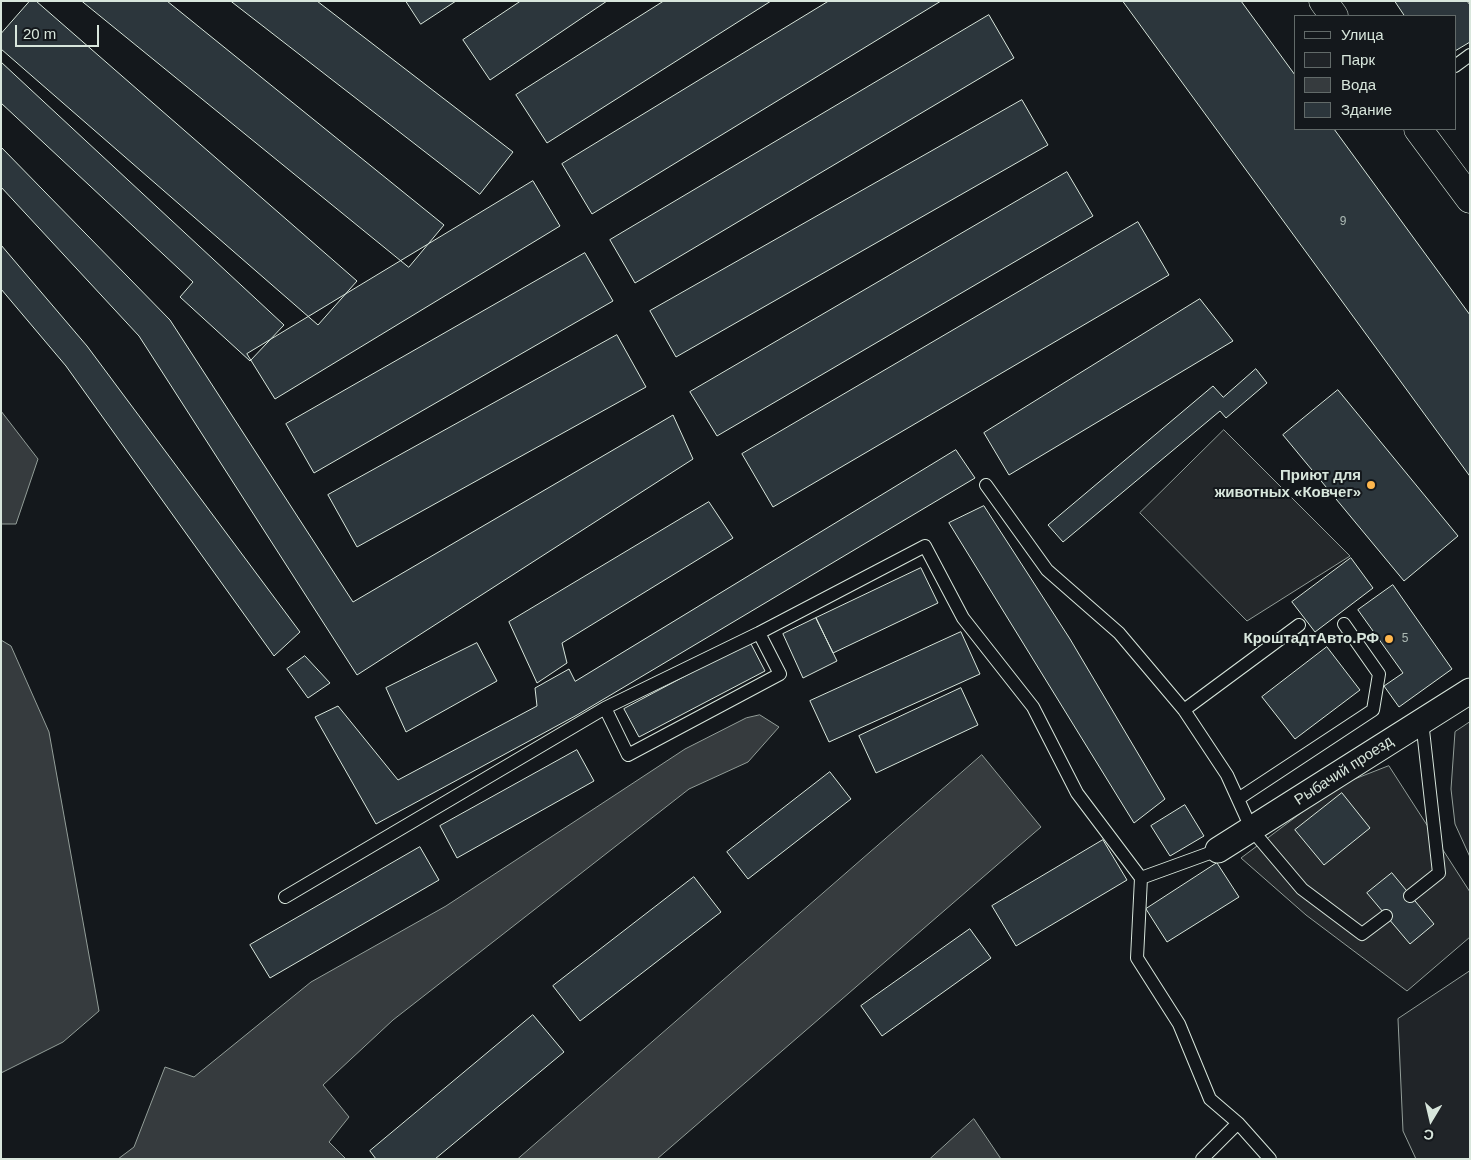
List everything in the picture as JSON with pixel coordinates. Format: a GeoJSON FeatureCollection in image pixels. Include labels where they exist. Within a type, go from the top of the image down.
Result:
{"type":"FeatureCollection","features":[{"type":"Feature","properties":{"kind":"street"},"geometry":{"type":"LineString","coordinates":[[1323,1],[1333,15]]}},
{"type":"Feature","properties":{"kind":"street"},"geometry":{"type":"LineString","coordinates":[[1419,130],[1470,199]]}},
{"type":"Feature","properties":{"kind":"street","name":"Рыбачий проезд"},"geometry":{"type":"LineString","coordinates":[[1218,850],[1470,691]]}},
{"type":"Feature","properties":{"kind":"lane"},"geometry":{"type":"LineString","coordinates":[[1456,65],[1470,55]]}},
{"type":"Feature","properties":{"kind":"lane"},"geometry":{"type":"LineString","coordinates":[[986,485],[1047,570],[1119,633],[1184,710],[1226,775],[1252,830],[1302,889],[1362,934],[1386,916]]}},
{"type":"Feature","properties":{"kind":"lane"},"geometry":{"type":"LineString","coordinates":[[285,897],[605,708],[759,633],[925,546],[963,618],[1034,707],[1077,793],[1141,878],[1137,958],[1179,1024],[1210,1098],[1238,1123],[1270,1159]]}},
{"type":"Feature","properties":{"kind":"lane"},"geometry":{"type":"LineString","coordinates":[[1238,799],[1373,710],[1379,674],[1344,624]]}},
{"type":"Feature","properties":{"kind":"lane"},"geometry":{"type":"LineString","coordinates":[[1184,710],[1298,625]]}},
{"type":"Feature","properties":{"kind":"lane"},"geometry":{"type":"LineString","coordinates":[[605,708],[628,755],[780,674],[759,633]]}},
{"type":"Feature","properties":{"kind":"lane"},"geometry":{"type":"LineString","coordinates":[[1410,896],[1439,873],[1422,721]]}},
{"type":"Feature","properties":{"kind":"lane"},"geometry":{"type":"LineString","coordinates":[[1141,878],[1218,850]]}},
{"type":"Feature","properties":{"kind":"lane"},"geometry":{"type":"LineString","coordinates":[[1202,1159],[1238,1123]]}},
{"type":"Feature","properties":{"kind":"green space"},"geometry":{"type":"Polygon","coordinates":[[[1470,722],[1470,857],[1455,824],[1451,789],[1455,732],[1470,722]]]}},
{"type":"Feature","properties":{"kind":"green space"},"geometry":{"type":"Polygon","coordinates":[[[1470,971],[1470,1159],[1416,1159],[1403,1131],[1398,1019],[1470,971]]]}},
{"type":"Feature","properties":{"kind":"shaded area"},"geometry":{"type":"Polygon","coordinates":[[[1224,430],[1350,556],[1247,621],[1140,513],[1224,430]]]}},
{"type":"Feature","properties":{"kind":"shaded area"},"geometry":{"type":"Polygon","coordinates":[[[1389,766],[1470,892],[1470,937],[1407,991],[1306,915],[1241,858],[1337,786],[1389,766]]]}},
{"type":"Feature","properties":{"kind":"water"},"geometry":{"type":"Polygon","coordinates":[[[1,411],[38,459],[16,524],[1,524],[1,411]]]}},
{"type":"Feature","properties":{"kind":"water"},"geometry":{"type":"Polygon","coordinates":[[[1,640],[11,646],[49,732],[99,1011],[63,1042],[1,1073],[1,640]]]}},
{"type":"Feature","properties":{"kind":"water"},"geometry":{"type":"Polygon","coordinates":[[[760,715],[779,727],[748,762],[689,789],[393,1020],[323,1085],[349,1117],[329,1142],[346,1159],[118,1159],[134,1147],[165,1067],[194,1077],[311,982],[446,906],[685,749],[746,718],[760,715]]]}},
{"type":"Feature","properties":{"kind":"water"},"geometry":{"type":"Polygon","coordinates":[[[982,755],[1041,827],[657,1159],[518,1159],[982,755]]]}},
{"type":"Feature","properties":{"kind":"water"},"geometry":{"type":"Polygon","coordinates":[[[974,1119],[1001,1159],[930,1159],[974,1119]]]}},
{"type":"Feature","properties":{"kind":"building"},"geometry":{"type":"Polygon","coordinates":[[[30,1],[36,1],[357,281],[318,325],[1,49],[1,34],[30,1]]]}},
{"type":"Feature","properties":{"kind":"building"},"geometry":{"type":"Polygon","coordinates":[[[82,1],[167,1],[444,225],[409,267],[82,1]]]}},
{"type":"Feature","properties":{"kind":"building"},"geometry":{"type":"Polygon","coordinates":[[[231,1],[317,1],[513,152],[480,194],[231,1]]]}},
{"type":"Feature","properties":{"kind":"building"},"geometry":{"type":"Polygon","coordinates":[[[406,1],[456,1],[421,24],[406,1]]]}},
{"type":"Feature","properties":{"kind":"building"},"geometry":{"type":"Polygon","coordinates":[[[521,1],[607,1],[490,80],[463,40],[521,1]]]}},
{"type":"Feature","properties":{"kind":"building"},"geometry":{"type":"Polygon","coordinates":[[[664,1],[771,1],[547,143],[516,95],[664,1]]]}},
{"type":"Feature","properties":{"kind":"building"},"geometry":{"type":"Polygon","coordinates":[[[829,1],[941,1],[592,214],[562,164],[829,1]]]}},
{"type":"Feature","properties":{"kind":"building"},"geometry":{"type":"Polygon","coordinates":[[[1123,1],[1241,1],[1294,74],[1294,130],[1335,130],[1470,315],[1470,476],[1123,1]]]}},
{"type":"Feature","properties":{"kind":"building"},"geometry":{"type":"Polygon","coordinates":[[[1395,1],[1467,1],[1470,5],[1470,42],[1456,50],[1456,15],[1404,15],[1395,1]]]}},
{"type":"Feature","properties":{"kind":"building"},"geometry":{"type":"Polygon","coordinates":[[[989,15],[1014,58],[635,283],[610,240],[989,15]]]}},
{"type":"Feature","properties":{"kind":"building"},"geometry":{"type":"Polygon","coordinates":[[[1,62],[284,325],[250,361],[180,297],[193,282],[1,103],[1,62]]]}},
{"type":"Feature","properties":{"kind":"building"},"geometry":{"type":"Polygon","coordinates":[[[1022,100],[1048,145],[676,357],[650,311],[1022,100]]]}},
{"type":"Feature","properties":{"kind":"building"},"geometry":{"type":"Polygon","coordinates":[[[1,147],[170,320],[353,602],[673,415],[693,459],[357,675],[139,336],[1,187],[1,147]]]}},
{"type":"Feature","properties":{"kind":"building"},"geometry":{"type":"Polygon","coordinates":[[[1067,172],[1093,216],[717,436],[690,392],[1067,172]]]}},
{"type":"Feature","properties":{"kind":"building"},"geometry":{"type":"Polygon","coordinates":[[[533,181],[560,226],[275,399],[247,354],[533,181]]]}},
{"type":"Feature","properties":{"kind":"building"},"geometry":{"type":"Polygon","coordinates":[[[1138,222],[1169,275],[773,507],[742,454],[1138,222]]]}},
{"type":"Feature","properties":{"kind":"building"},"geometry":{"type":"Polygon","coordinates":[[[1,245],[87,346],[300,632],[274,656],[66,366],[1,289],[1,245]]]}},
{"type":"Feature","properties":{"kind":"building"},"geometry":{"type":"Polygon","coordinates":[[[585,253],[613,301],[314,473],[286,424],[585,253]]]}},
{"type":"Feature","properties":{"kind":"building"},"geometry":{"type":"Polygon","coordinates":[[[1200,299],[1233,341],[1009,475],[984,433],[1200,299]]]}},
{"type":"Feature","properties":{"kind":"building"},"geometry":{"type":"Polygon","coordinates":[[[617,335],[646,387],[357,547],[328,495],[617,335]]]}},
{"type":"Feature","properties":{"kind":"building"},"geometry":{"type":"Polygon","coordinates":[[[1256,369],[1267,383],[1226,418],[1220,411],[1063,542],[1048,525],[1213,386],[1223,397],[1256,369]]]}},
{"type":"Feature","properties":{"kind":"building","name":"Приют для животных «Ковчег»"},"geometry":{"type":"Polygon","coordinates":[[[1338,390],[1458,536],[1404,581],[1283,435],[1338,390]]]}},
{"type":"Feature","properties":{"kind":"building"},"geometry":{"type":"Polygon","coordinates":[[[956,450],[975,478],[577,715],[376,824],[315,717],[338,706],[398,780],[537,706],[535,688],[569,669],[575,681],[956,450]]]}},
{"type":"Feature","properties":{"kind":"building"},"geometry":{"type":"Polygon","coordinates":[[[709,502],[733,538],[562,643],[567,663],[537,683],[509,622],[709,502]]]}},
{"type":"Feature","properties":{"kind":"building"},"geometry":{"type":"Polygon","coordinates":[[[984,506],[1070,639],[1165,799],[1134,823],[949,523],[984,506]]]}},
{"type":"Feature","properties":{"kind":"building"},"geometry":{"type":"Polygon","coordinates":[[[1351,558],[1373,588],[1315,632],[1292,602],[1351,558]]]}},
{"type":"Feature","properties":{"kind":"building"},"geometry":{"type":"Polygon","coordinates":[[[921,568],[938,603],[833,653],[816,618],[921,568]]]}},
{"type":"Feature","properties":{"kind":"building"},"geometry":{"type":"Polygon","coordinates":[[[1393,585],[1452,669],[1399,707],[1384,686],[1403,673],[1358,610],[1393,585]]]}},
{"type":"Feature","properties":{"kind":"building"},"geometry":{"type":"Polygon","coordinates":[[[816,618],[837,661],[803,678],[783,634],[816,618]]]}},
{"type":"Feature","properties":{"kind":"building"},"geometry":{"type":"Polygon","coordinates":[[[961,632],[980,674],[829,742],[810,701],[961,632]]]}},
{"type":"Feature","properties":{"kind":"building"},"geometry":{"type":"Polygon","coordinates":[[[750,642],[765,671],[639,737],[624,709],[750,642]]]}},
{"type":"Feature","properties":{"kind":"building"},"geometry":{"type":"Polygon","coordinates":[[[477,643],[497,681],[406,732],[386,688],[477,643]]]}},
{"type":"Feature","properties":{"kind":"building"},"geometry":{"type":"Polygon","coordinates":[[[1327,647],[1360,690],[1295,739],[1262,697],[1327,647]]]}},
{"type":"Feature","properties":{"kind":"building"},"geometry":{"type":"Polygon","coordinates":[[[305,656],[330,683],[308,698],[287,669],[305,656]]]}},
{"type":"Feature","properties":{"kind":"building"},"geometry":{"type":"Polygon","coordinates":[[[961,688],[978,725],[876,773],[859,736],[961,688]]]}},
{"type":"Feature","properties":{"kind":"building"},"geometry":{"type":"Polygon","coordinates":[[[577,750],[594,781],[457,858],[440,826],[577,750]]]}},
{"type":"Feature","properties":{"kind":"building"},"geometry":{"type":"Polygon","coordinates":[[[830,772],[851,799],[748,879],[727,852],[830,772]]]}},
{"type":"Feature","properties":{"kind":"building"},"geometry":{"type":"Polygon","coordinates":[[[1342,793],[1370,828],[1324,865],[1295,830],[1342,793]]]}},
{"type":"Feature","properties":{"kind":"building"},"geometry":{"type":"Polygon","coordinates":[[[1185,805],[1204,836],[1170,856],[1151,826],[1185,805]]]}},
{"type":"Feature","properties":{"kind":"building"},"geometry":{"type":"Polygon","coordinates":[[[1103,840],[1127,880],[1016,946],[992,906],[1103,840]]]}},
{"type":"Feature","properties":{"kind":"building"},"geometry":{"type":"Polygon","coordinates":[[[420,847],[439,880],[270,978],[250,945],[420,847]]]}},
{"type":"Feature","properties":{"kind":"building"},"geometry":{"type":"Polygon","coordinates":[[[1217,863],[1239,897],[1167,942],[1146,909],[1217,863]]]}},
{"type":"Feature","properties":{"kind":"building"},"geometry":{"type":"Polygon","coordinates":[[[1392,873],[1434,924],[1410,944],[1367,893],[1392,873]]]}},
{"type":"Feature","properties":{"kind":"building"},"geometry":{"type":"Polygon","coordinates":[[[694,877],[721,912],[580,1021],[553,986],[694,877]]]}},
{"type":"Feature","properties":{"kind":"building"},"geometry":{"type":"Polygon","coordinates":[[[970,929],[991,958],[882,1036],[861,1006],[970,929]]]}},
{"type":"Feature","properties":{"kind":"building"},"geometry":{"type":"Polygon","coordinates":[[[533,1015],[564,1052],[435,1159],[376,1159],[370,1151],[533,1015]]]}},
{"type":"Feature","properties":{"kind":"place","name":"Приют для животных «Ковчег»"},"geometry":{"type":"Point","coordinates":[1371,485]}},
{"type":"Feature","properties":{"kind":"place","name":"КроштадтАвто.РФ"},"geometry":{"type":"Point","coordinates":[1389,639]}}]}
